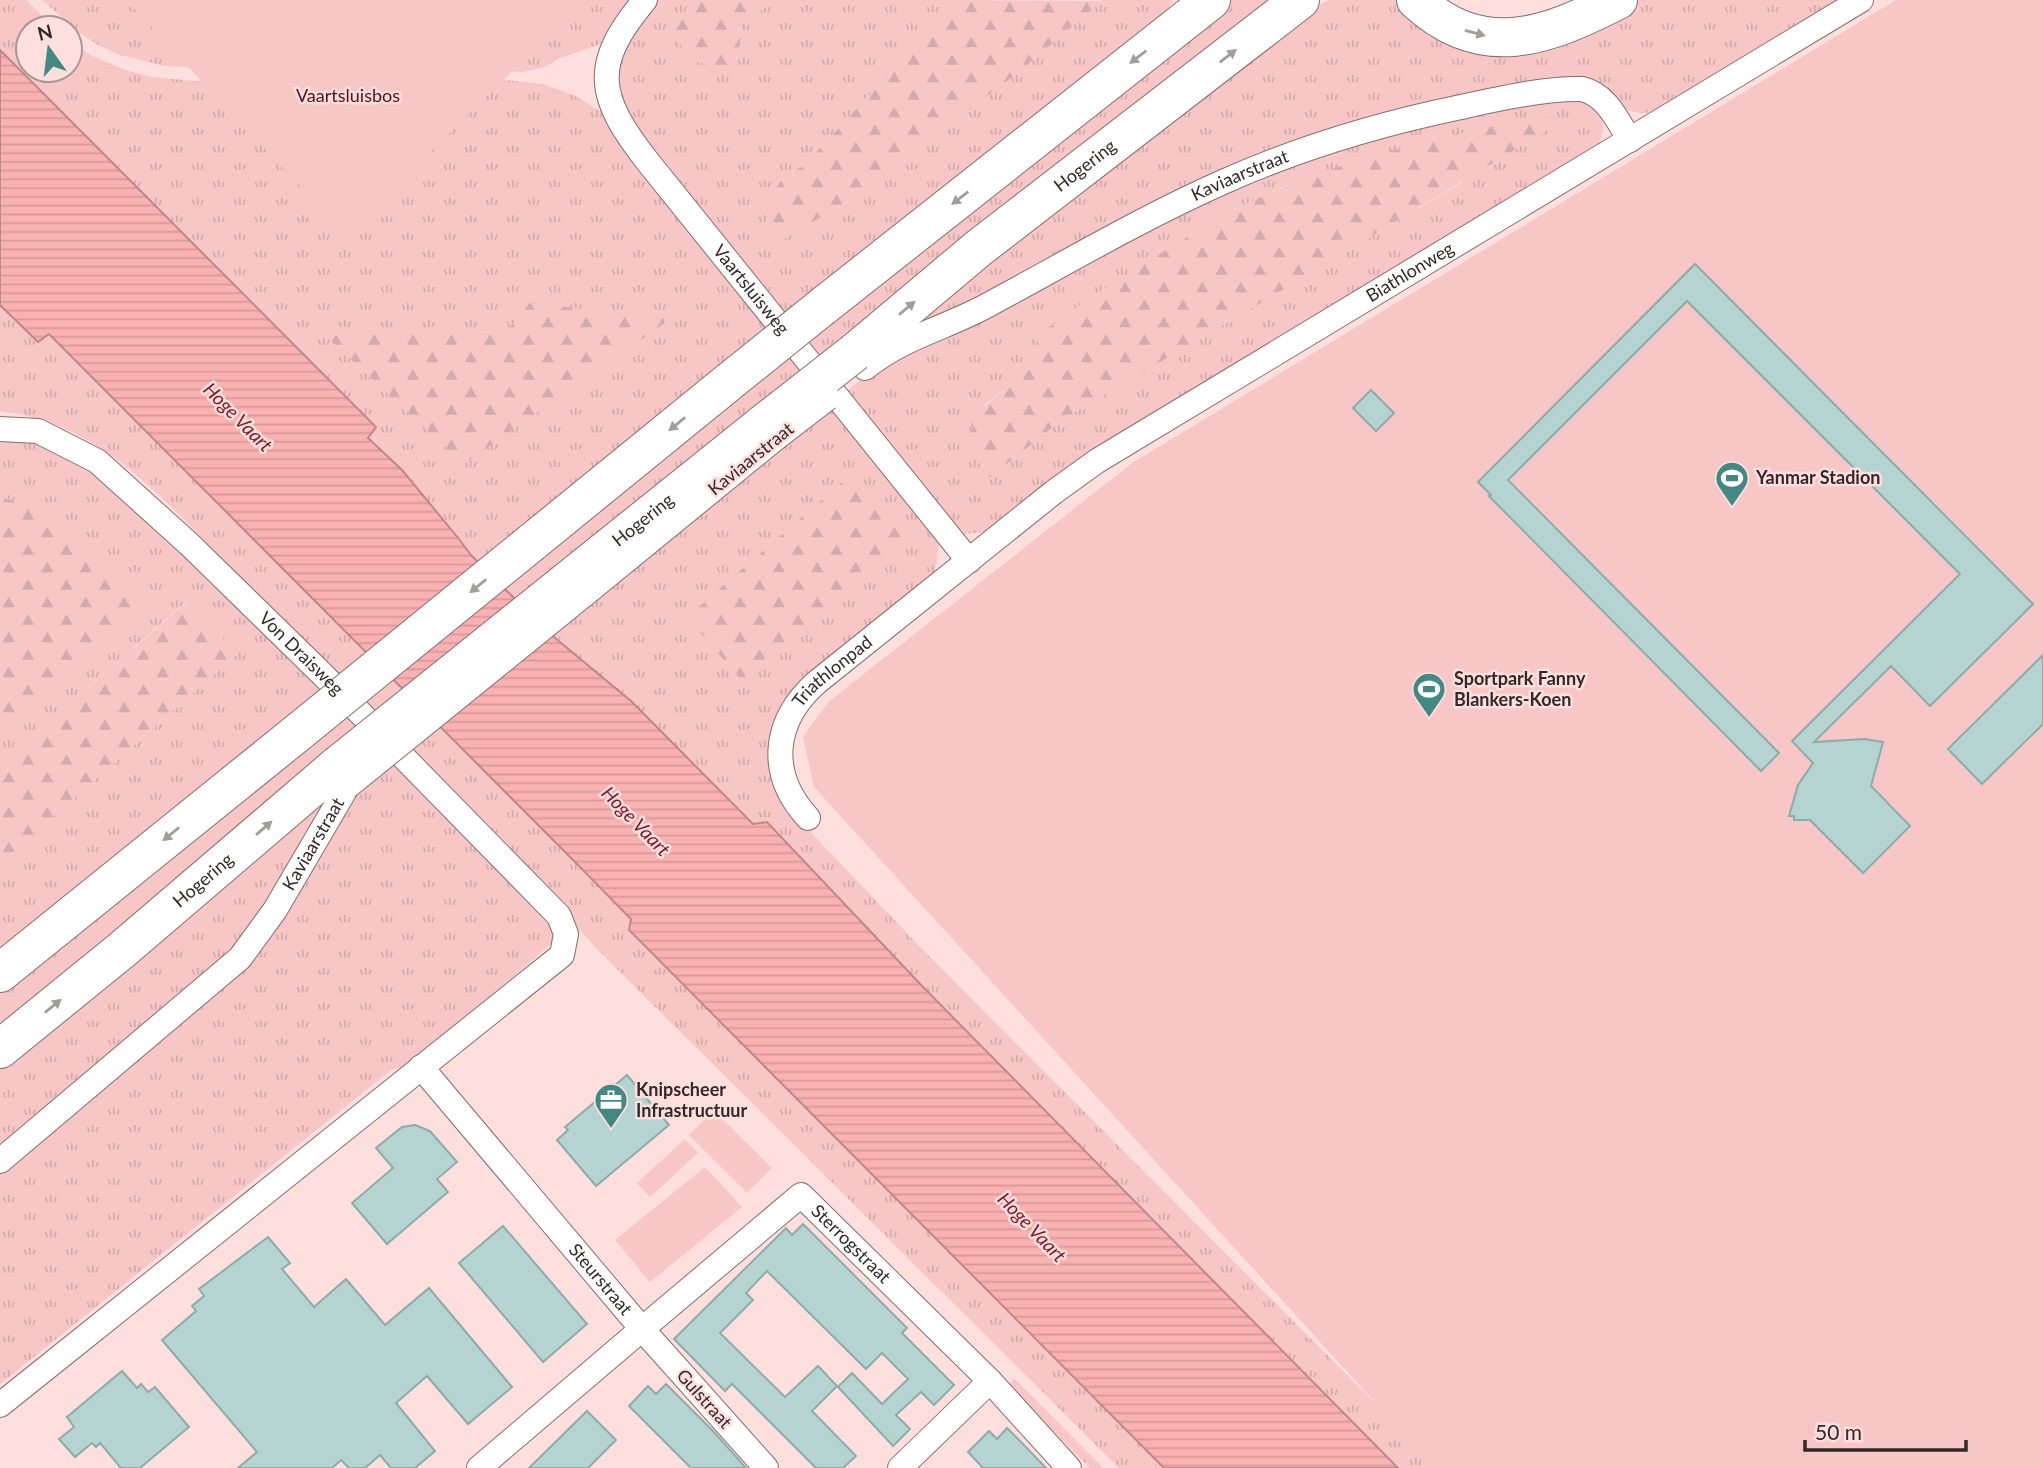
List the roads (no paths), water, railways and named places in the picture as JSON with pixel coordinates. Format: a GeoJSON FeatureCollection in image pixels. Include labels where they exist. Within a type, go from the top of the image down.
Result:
{"type":"FeatureCollection","features":[{"type":"Feature","properties":{"kind":"highway"},"geometry":{"type":"LineString","coordinates":[[0,973],[1185,11],[1211,0]]}},
{"type":"Feature","properties":{"kind":"highway"},"geometry":{"type":"LineString","coordinates":[[1416,0],[1441,20],[1457,28],[1476,34],[1513,38],[1546,32],[1569,24],[1618,0]]}},
{"type":"Feature","properties":{"kind":"highway"},"geometry":{"type":"LineString","coordinates":[[1461,0],[1488,10],[1513,11],[1541,7],[1560,0]]}},
{"type":"Feature","properties":{"kind":"highway","name":"Hogering"},"geometry":{"type":"LineString","coordinates":[[0,1049],[860,360],[980,247],[1300,1]]}},
{"type":"Feature","properties":{"kind":"street","name":"Vaartsluisweg"},"geometry":{"type":"LineString","coordinates":[[645,0],[624,25],[609,59],[606,74],[608,93],[618,121],[969,561]]}},
{"type":"Feature","properties":{"kind":"street","name":"Biathlonweg"},"geometry":{"type":"LineString","coordinates":[[969,561],[1097,461],[1861,0]]}},
{"type":"Feature","properties":{"kind":"street","name":"Kaviaarstraat"},"geometry":{"type":"LineString","coordinates":[[860,360],[978,310],[1187,198],[1289,155],[1379,126],[1500,99],[1582,89],[1593,92],[1603,100],[1630,140]]}},
{"type":"Feature","properties":{"kind":"street","name":"Von Draisweg"},"geometry":{"type":"LineString","coordinates":[[0,429],[38,431],[97,461],[189,544],[323,675],[559,916],[566,934],[562,955],[421,1067]]}},
{"type":"Feature","properties":{"kind":"street","name":"Triathlonpad"},"geometry":{"type":"LineString","coordinates":[[808,818],[796,804],[788,788],[781,757],[786,723],[796,702],[817,682],[969,561]]}},
{"type":"Feature","properties":{"kind":"street","name":"Kaviaarstraat"},"geometry":{"type":"LineString","coordinates":[[0,1161],[240,958],[275,910],[343,776]]}},
{"type":"Feature","properties":{"kind":"street","name":"Steurstraat"},"geometry":{"type":"LineString","coordinates":[[421,1067],[642,1329],[486,1466]]}},
{"type":"Feature","properties":{"kind":"street"},"geometry":{"type":"LineString","coordinates":[[0,1405],[421,1067]]}},
{"type":"Feature","properties":{"kind":"street","name":"Sterrogstraat"},"geometry":{"type":"LineString","coordinates":[[642,1329],[801,1195],[990,1381]]}},
{"type":"Feature","properties":{"kind":"street","name":"Gulstraat"},"geometry":{"type":"LineString","coordinates":[[642,1329],[766,1468]]}},
{"type":"Feature","properties":{"kind":"street"},"geometry":{"type":"LineString","coordinates":[[900,1468],[990,1381],[1069,1468]]}},
{"type":"Feature","properties":{"kind":"water","name":"Hoge Vaart"},"geometry":{"type":"Polygon","coordinates":[[[0,50],[14,64],[14,84],[34,84],[376,427],[368,438],[402,470],[471,555],[549,633],[631,701],[753,824],[767,822],[923,987],[1398,1468],[1164,1468],[629,930],[631,919],[579,866],[49,334],[38,342],[0,305],[0,50]]]}},
{"type":"Feature","properties":{"kind":"place","name":"Yanmar Stadion"},"geometry":{"type":"Point","coordinates":[1732,508]}},
{"type":"Feature","properties":{"kind":"place","name":"Sportpark Fanny Blankers-Koen"},"geometry":{"type":"Point","coordinates":[1429,719]}},
{"type":"Feature","properties":{"kind":"place","name":"Knipscheer Infrastructuur"},"geometry":{"type":"Point","coordinates":[611,1130]}},
{"type":"Feature","properties":{"kind":"park label","name":"Vaartsluisbos"},"geometry":{"type":"Point","coordinates":[348,96]}}]}
